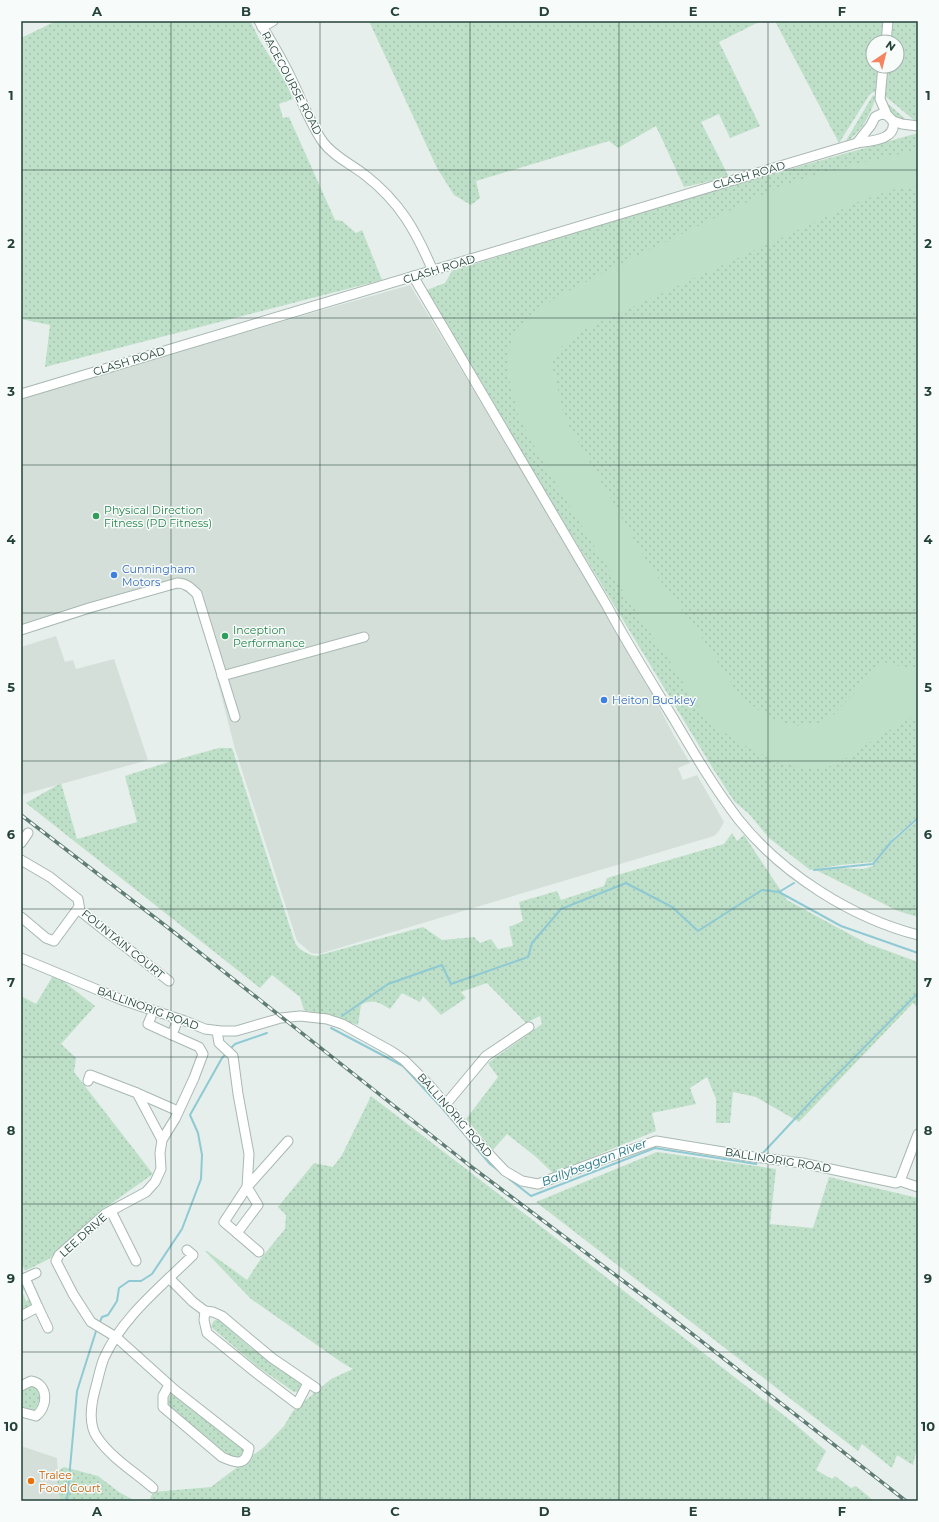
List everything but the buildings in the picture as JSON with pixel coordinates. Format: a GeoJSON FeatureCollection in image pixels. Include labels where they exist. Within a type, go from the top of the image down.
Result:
{"type":"FeatureCollection","features":[{"type":"Feature","properties":{"kind":"street"},"geometry":{"type":"LineString","coordinates":[[260,24],[273,21]]}},
{"type":"Feature","properties":{"kind":"street"},"geometry":{"type":"LineString","coordinates":[[887,34],[888,21]]}},
{"type":"Feature","properties":{"kind":"street","name":"RACECOURSE ROAD"},"geometry":{"type":"LineString","coordinates":[[260,24],[290,76],[322,140],[336,155],[364,174],[391,198],[415,233],[433,270]]}},
{"type":"Feature","properties":{"kind":"street"},"geometry":{"type":"LineString","coordinates":[[882,74],[880,99],[872,130],[876,135],[882,137],[888,136],[893,131],[916,126]]}},
{"type":"Feature","properties":{"kind":"street"},"geometry":{"type":"LineString","coordinates":[[880,99],[894,126],[893,131]]}},
{"type":"Feature","properties":{"kind":"street"},"geometry":{"type":"LineString","coordinates":[[857,143],[881,114],[902,124],[916,126]]}},
{"type":"Feature","properties":{"kind":"street","name":"CLASH ROAD"},"geometry":{"type":"LineString","coordinates":[[21,394],[857,143],[882,137]]}},
{"type":"Feature","properties":{"kind":"street"},"geometry":{"type":"LineString","coordinates":[[413,276],[627,642],[703,768],[726,803],[753,836],[794,872],[816,888],[866,917],[918,935]]}},
{"type":"Feature","properties":{"kind":"street"},"geometry":{"type":"LineString","coordinates":[[21,630],[89,608],[176,583],[181,583],[188,586],[197,594],[235,717]]}},
{"type":"Feature","properties":{"kind":"street"},"geometry":{"type":"LineString","coordinates":[[222,676],[364,638]]}},
{"type":"Feature","properties":{"kind":"street"},"geometry":{"type":"LineString","coordinates":[[21,843],[28,833]]}},
{"type":"Feature","properties":{"kind":"street","name":"FOUNTAIN COURT"},"geometry":{"type":"LineString","coordinates":[[21,860],[50,877],[78,899],[80,912],[169,981]]}},
{"type":"Feature","properties":{"kind":"street","name":"FOUNTAIN COURT"},"geometry":{"type":"LineString","coordinates":[[21,917],[46,938],[54,941],[79,906]]}},
{"type":"Feature","properties":{"kind":"street","name":"BALLINORIG ROAD"},"geometry":{"type":"LineString","coordinates":[[21,958],[122,1000],[205,1029],[217,1031],[236,1030],[281,1018],[300,1016],[331,1020],[351,1029],[391,1051],[404,1060],[417,1071],[471,1135],[506,1172],[522,1181],[538,1184],[656,1141],[754,1157],[802,1163],[896,1183],[900,1182],[918,1188]]}},
{"type":"Feature","properties":{"kind":"street","name":"LEE DRIVE"},"geometry":{"type":"LineString","coordinates":[[116,1337],[91,1322],[73,1294],[56,1261],[59,1255],[105,1214],[146,1192],[155,1182],[161,1169],[160,1153],[162,1140],[175,1119],[194,1078],[203,1054],[199,1047],[148,1024],[151,1017]]}},
{"type":"Feature","properties":{"kind":"street"},"geometry":{"type":"LineString","coordinates":[[172,1035],[178,1019]]}},
{"type":"Feature","properties":{"kind":"street"},"geometry":{"type":"LineString","coordinates":[[446,1104],[486,1056],[529,1027]]}},
{"type":"Feature","properties":{"kind":"street"},"geometry":{"type":"LineString","coordinates":[[217,1031],[219,1042],[233,1056],[249,1154],[247,1187],[258,1205],[237,1233]]}},
{"type":"Feature","properties":{"kind":"street"},"geometry":{"type":"LineString","coordinates":[[88,1081],[90,1075],[178,1111]]}},
{"type":"Feature","properties":{"kind":"street"},"geometry":{"type":"LineString","coordinates":[[137,1093],[162,1140]]}},
{"type":"Feature","properties":{"kind":"street"},"geometry":{"type":"LineString","coordinates":[[900,1182],[918,1134]]}},
{"type":"Feature","properties":{"kind":"street"},"geometry":{"type":"LineString","coordinates":[[260,1252],[224,1222],[247,1187],[288,1142]]}},
{"type":"Feature","properties":{"kind":"street","name":"LEE DRIVE"},"geometry":{"type":"LineString","coordinates":[[111,1211],[136,1261]]}},
{"type":"Feature","properties":{"kind":"street"},"geometry":{"type":"LineString","coordinates":[[154,1488],[111,1453],[96,1436],[91,1421],[92,1402],[104,1359],[116,1337],[134,1312],[192,1255],[188,1250]]}},
{"type":"Feature","properties":{"kind":"street"},"geometry":{"type":"LineString","coordinates":[[36,1273],[23,1279],[48,1328]]}},
{"type":"Feature","properties":{"kind":"street"},"geometry":{"type":"LineString","coordinates":[[169,1278],[193,1302],[205,1311],[213,1312],[222,1316],[272,1358],[316,1388]]}},
{"type":"Feature","properties":{"kind":"street"},"geometry":{"type":"LineString","coordinates":[[21,1316],[38,1307]]}},
{"type":"Feature","properties":{"kind":"street"},"geometry":{"type":"LineString","coordinates":[[205,1311],[204,1320],[207,1333],[296,1404],[308,1382]]}},
{"type":"Feature","properties":{"kind":"street"},"geometry":{"type":"LineString","coordinates":[[116,1337],[169,1385],[250,1448],[248,1454],[240,1462],[233,1463],[222,1457],[163,1407],[163,1396],[169,1385]]}},
{"type":"Feature","properties":{"kind":"street"},"geometry":{"type":"LineString","coordinates":[[21,1386],[31,1381],[37,1382],[41,1385],[45,1397],[40,1413],[36,1416],[21,1412]]}},
{"type":"Feature","properties":{"kind":"shaded area"},"geometry":{"type":"Polygon","coordinates":[[[410,285],[602,602],[630,651],[673,734],[690,763],[678,768],[683,780],[697,775],[724,822],[714,836],[319,954],[311,953],[297,941],[235,749],[215,671],[192,596],[181,589],[169,590],[21,635],[21,396],[410,285]]]}},
{"type":"Feature","properties":{"kind":"shaded area"},"geometry":{"type":"Polygon","coordinates":[[[56,636],[65,662],[73,660],[76,669],[114,659],[148,760],[21,795],[21,647],[56,636]]]}},
{"type":"Feature","properties":{"kind":"shaded area"},"geometry":{"type":"Polygon","coordinates":[[[21,1446],[57,1458],[60,1501],[21,1501],[21,1446]]]}},
{"type":"Feature","properties":{"kind":"green space"},"geometry":{"type":"Polygon","coordinates":[[[56,21],[250,21],[263,46],[284,79],[293,99],[279,104],[283,118],[289,117],[335,220],[342,221],[356,233],[362,230],[382,280],[45,367],[50,325],[21,319],[21,38],[56,21]]]}},
{"type":"Feature","properties":{"kind":"green space"},"geometry":{"type":"Polygon","coordinates":[[[369,21],[761,21],[719,42],[760,126],[730,138],[719,114],[701,122],[729,177],[684,187],[656,126],[618,148],[609,141],[476,181],[480,198],[471,205],[454,195],[437,168],[369,21]]]}},
{"type":"Feature","properties":{"kind":"green space"},"geometry":{"type":"Polygon","coordinates":[[[775,21],[918,21],[918,120],[915,121],[885,96],[874,92],[870,94],[839,143],[775,21]]]}},
{"type":"Feature","properties":{"kind":"green space"},"geometry":{"type":"Polygon","coordinates":[[[873,95],[876,97],[864,124],[849,140],[842,145],[847,139],[873,95]]]}},
{"type":"Feature","properties":{"kind":"green space"},"geometry":{"type":"Polygon","coordinates":[[[885,96],[887,103],[909,122],[891,113],[886,106],[885,96]]]}},
{"type":"Feature","properties":{"kind":"green space"},"geometry":{"type":"Polygon","coordinates":[[[918,133],[918,817],[895,836],[873,862],[810,870],[769,838],[750,815],[734,801],[424,291],[445,283],[452,271],[684,199],[918,133]]]}},
{"type":"Feature","properties":{"kind":"green space"},"geometry":{"type":"Polygon","coordinates":[[[918,150],[918,186],[895,189],[860,201],[579,332],[560,348],[552,364],[564,417],[650,567],[697,630],[739,695],[770,719],[796,726],[818,723],[832,716],[884,662],[918,671],[918,714],[881,735],[836,765],[818,768],[799,767],[778,762],[749,748],[714,726],[700,710],[599,554],[545,466],[519,418],[509,378],[508,354],[513,338],[527,318],[555,298],[624,262],[770,191],[796,181],[855,164],[918,150]]]}},
{"type":"Feature","properties":{"kind":"green space"},"geometry":{"type":"Polygon","coordinates":[[[219,748],[232,748],[295,943],[304,952],[316,956],[423,927],[442,940],[474,937],[480,943],[491,939],[498,949],[513,946],[509,927],[523,921],[519,902],[557,891],[561,900],[604,886],[607,878],[724,844],[732,833],[737,841],[744,835],[787,900],[866,943],[918,962],[918,1008],[913,1003],[799,1122],[756,1097],[733,1092],[730,1123],[716,1123],[716,1099],[707,1077],[690,1088],[696,1104],[652,1113],[656,1131],[553,1173],[536,1157],[507,1134],[493,1150],[466,1119],[498,1077],[488,1063],[542,1024],[540,1016],[526,1023],[487,983],[461,992],[466,998],[441,1015],[423,996],[420,1002],[402,993],[390,1009],[376,1002],[369,1002],[361,1005],[358,1025],[304,1010],[300,997],[272,975],[260,988],[26,803],[61,783],[77,839],[137,822],[125,776],[219,748]]]}},
{"type":"Feature","properties":{"kind":"green space"},"geometry":{"type":"Polygon","coordinates":[[[918,820],[918,917],[898,911],[816,870],[838,868],[863,869],[873,866],[889,845],[918,820]]]}},
{"type":"Feature","properties":{"kind":"green space"},"geometry":{"type":"Polygon","coordinates":[[[54,974],[95,1006],[61,1044],[76,1058],[74,1072],[153,1174],[99,1212],[49,1259],[25,1271],[21,1262],[21,996],[36,1004],[54,974]]]}},
{"type":"Feature","properties":{"kind":"green space"},"geometry":{"type":"Polygon","coordinates":[[[371,1096],[795,1424],[826,1451],[816,1470],[832,1479],[835,1476],[851,1488],[856,1486],[874,1501],[149,1501],[153,1492],[211,1487],[264,1447],[284,1426],[293,1411],[331,1379],[353,1369],[251,1299],[205,1251],[247,1280],[262,1257],[285,1229],[286,1215],[278,1207],[314,1163],[333,1167],[342,1155],[371,1096]]]}},
{"type":"Feature","properties":{"kind":"green space"},"geometry":{"type":"Polygon","coordinates":[[[657,1152],[776,1169],[770,1224],[813,1228],[829,1177],[918,1198],[918,1444],[913,1465],[897,1455],[892,1468],[862,1444],[858,1451],[536,1202],[657,1152]]]}},
{"type":"Feature","properties":{"kind":"green space"},"geometry":{"type":"Polygon","coordinates":[[[23,1285],[27,1289],[22,1291],[26,1301],[32,1298],[33,1302],[30,1306],[21,1311],[21,1286],[23,1285]]]}},
{"type":"Feature","properties":{"kind":"green space"},"geometry":{"type":"Polygon","coordinates":[[[215,1320],[219,1320],[251,1348],[301,1384],[301,1391],[294,1392],[258,1367],[211,1327],[215,1320]]]}},
{"type":"Feature","properties":{"kind":"green space"},"geometry":{"type":"Polygon","coordinates":[[[34,1386],[40,1387],[42,1396],[38,1409],[32,1410],[21,1406],[21,1390],[34,1386]]]}},
{"type":"Feature","properties":{"kind":"green space"},"geometry":{"type":"Polygon","coordinates":[[[175,1394],[187,1406],[242,1448],[245,1453],[240,1459],[235,1460],[169,1409],[168,1400],[171,1395],[175,1394]]]}},
{"type":"Feature","properties":{"kind":"green space"},"geometry":{"type":"Polygon","coordinates":[[[64,1467],[98,1476],[119,1492],[135,1501],[60,1501],[56,1472],[64,1467]]]}},
{"type":"Feature","properties":{"kind":"waterway"},"geometry":{"type":"LineString","coordinates":[[814,870],[873,864],[891,842],[918,818]]}},
{"type":"Feature","properties":{"kind":"waterway"},"geometry":{"type":"LineString","coordinates":[[342,1016],[388,984],[442,965],[451,984],[528,957],[532,943],[561,909],[626,883],[672,907],[698,931],[762,890],[779,892],[794,883]]}},
{"type":"Feature","properties":{"kind":"waterway"},"geometry":{"type":"LineString","coordinates":[[779,892],[841,926],[918,953]]}},
{"type":"Feature","properties":{"kind":"waterway","name":"Ballybeggan River"},"geometry":{"type":"LineString","coordinates":[[762,1154],[817,1095],[918,993]]}},
{"type":"Feature","properties":{"kind":"waterway","name":"Ballybeggan River"},"geometry":{"type":"LineString","coordinates":[[331,1028],[403,1066],[442,1108],[490,1164],[499,1171]]}},
{"type":"Feature","properties":{"kind":"waterway","name":"Ballybeggan River"},"geometry":{"type":"LineString","coordinates":[[230,1049],[235,1044],[267,1033]]}},
{"type":"Feature","properties":{"kind":"waterway","name":"Ballybeggan River"},"geometry":{"type":"LineString","coordinates":[[99,1324],[102,1317],[108,1315],[117,1301],[119,1288],[129,1281],[141,1281],[152,1274],[182,1229],[201,1179],[202,1155],[198,1133],[190,1115],[222,1058],[226,1054]]}},
{"type":"Feature","properties":{"kind":"waterway","name":"Ballybeggan River"},"geometry":{"type":"LineString","coordinates":[[508,1178],[531,1196],[655,1148],[756,1164],[757,1162]]}},
{"type":"Feature","properties":{"kind":"waterway","name":"Ballybeggan River"},"geometry":{"type":"LineString","coordinates":[[67,1501],[77,1391],[97,1328]]}},
{"type":"Feature","properties":{"kind":"railway"},"geometry":{"type":"LineString","coordinates":[[21,815],[175,933],[469,1165],[650,1301],[906,1501]]}},
{"type":"Feature","properties":{"kind":"place","name":"Physical Direction Fitness (PD Fitness)"},"geometry":{"type":"Point","coordinates":[96,516]}},
{"type":"Feature","properties":{"kind":"place","name":"Cunningham Motors"},"geometry":{"type":"Point","coordinates":[114,575]}},
{"type":"Feature","properties":{"kind":"place","name":"Inception Performance"},"geometry":{"type":"Point","coordinates":[225,636]}},
{"type":"Feature","properties":{"kind":"place","name":"Heiton Buckley"},"geometry":{"type":"Point","coordinates":[604,700]}},
{"type":"Feature","properties":{"kind":"place","name":"Tralee Food Court"},"geometry":{"type":"Point","coordinates":[31,1481]}}]}
